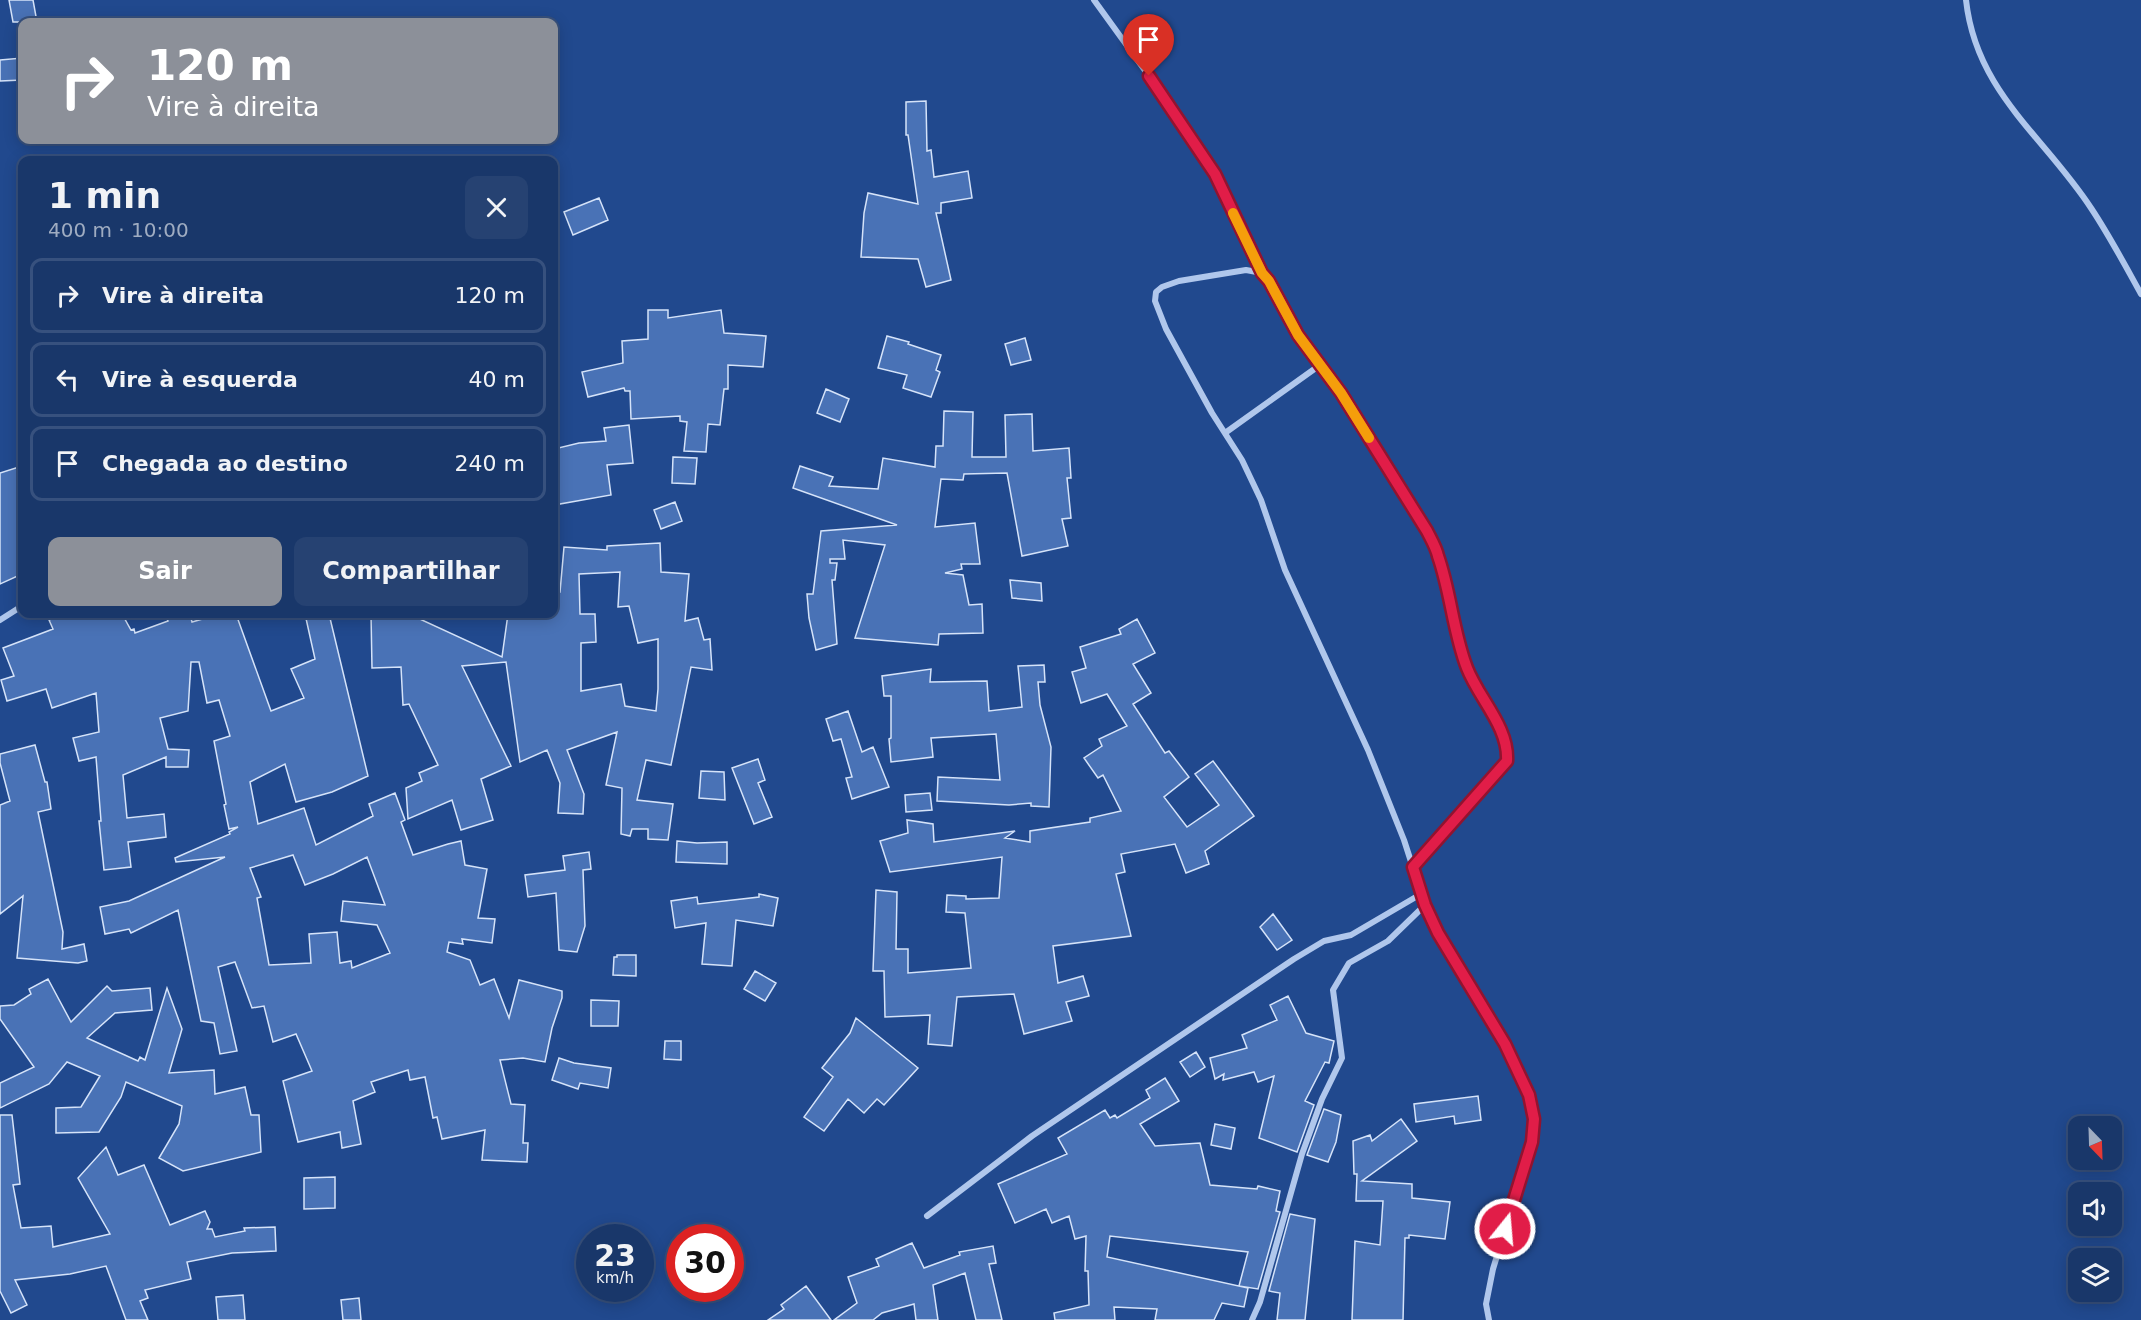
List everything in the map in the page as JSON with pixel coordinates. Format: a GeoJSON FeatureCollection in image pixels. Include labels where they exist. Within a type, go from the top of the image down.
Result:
{"type":"FeatureCollection","features":[{"type":"Feature","properties":{"kind":"street"},"geometry":{"type":"LineString","coordinates":[[1094,0],[1215,174],[1262,273],[1269,281],[1298,335],[1341,393],[1427,531],[1438,554],[1456,631],[1468,670],[1503,736],[1507,761],[1413,867]]}},
{"type":"Feature","properties":{"kind":"street"},"geometry":{"type":"LineString","coordinates":[[1966,0],[1971,32],[1982,60],[2001,95],[2090,207],[2141,294]]}},
{"type":"Feature","properties":{"kind":"street"},"geometry":{"type":"LineString","coordinates":[[1262,273],[1246,270],[1179,281],[1162,287],[1156,292],[1155,301],[1166,329],[1242,460],[1261,500],[1285,570],[1368,750],[1404,840],[1425,905],[1438,933],[1505,1044],[1529,1095],[1534,1119],[1532,1142],[1493,1269],[1486,1304],[1489,1320]]}},
{"type":"Feature","properties":{"kind":"street"},"geometry":{"type":"LineString","coordinates":[[1225,433],[1320,365]]}},
{"type":"Feature","properties":{"kind":"street"},"geometry":{"type":"LineString","coordinates":[[0,620],[18,609]]}},
{"type":"Feature","properties":{"kind":"street"},"geometry":{"type":"LineString","coordinates":[[927,1216],[1032,1136],[1294,959],[1324,941],[1351,935],[1421,894]]}},
{"type":"Feature","properties":{"kind":"street"},"geometry":{"type":"LineString","coordinates":[[1252,1320],[1260,1302],[1302,1154],[1322,1099],[1342,1058],[1333,990],[1349,963],[1388,941],[1425,905]]}},
{"type":"Feature","properties":{"kind":"building"},"geometry":{"type":"Polygon","coordinates":[[[9,0],[33,0],[36,18],[18,18],[18,22],[13,22],[9,0]]]}},
{"type":"Feature","properties":{"kind":"building"},"geometry":{"type":"Polygon","coordinates":[[[18,58],[18,80],[0,81],[0,60],[18,58]]]}},
{"type":"Feature","properties":{"kind":"building"},"geometry":{"type":"Polygon","coordinates":[[[926,101],[927,151],[931,150],[934,177],[968,171],[972,198],[941,203],[941,213],[936,213],[951,280],[926,287],[918,259],[861,257],[864,213],[868,193],[918,204],[908,135],[906,135],[906,102],[926,101]]]}},
{"type":"Feature","properties":{"kind":"building"},"geometry":{"type":"Polygon","coordinates":[[[599,198],[608,220],[573,235],[564,212],[599,198]]]}},
{"type":"Feature","properties":{"kind":"building"},"geometry":{"type":"Polygon","coordinates":[[[648,310],[668,310],[668,318],[721,310],[724,333],[766,336],[763,367],[728,365],[728,389],[724,389],[720,425],[708,424],[706,452],[684,451],[687,422],[680,421],[680,416],[631,419],[630,391],[625,391],[624,388],[588,397],[582,372],[623,363],[622,341],[648,339],[648,310]]]}},
{"type":"Feature","properties":{"kind":"building"},"geometry":{"type":"Polygon","coordinates":[[[887,336],[941,355],[936,370],[940,372],[931,397],[903,388],[907,375],[878,368],[887,336]]]}},
{"type":"Feature","properties":{"kind":"building"},"geometry":{"type":"Polygon","coordinates":[[[1025,338],[1031,360],[1011,365],[1005,344],[1025,338]]]}},
{"type":"Feature","properties":{"kind":"building"},"geometry":{"type":"Polygon","coordinates":[[[826,389],[849,399],[840,422],[817,413],[826,389]]]}},
{"type":"Feature","properties":{"kind":"building"},"geometry":{"type":"Polygon","coordinates":[[[944,411],[973,412],[972,457],[1006,457],[1005,415],[1032,414],[1033,451],[1069,448],[1071,478],[1067,478],[1071,518],[1062,519],[1068,546],[1022,556],[1007,473],[964,474],[963,480],[941,479],[935,527],[975,523],[980,564],[961,564],[962,569],[945,573],[963,575],[969,605],[982,604],[983,633],[939,634],[938,645],[855,638],[885,545],[843,540],[845,559],[830,559],[830,563],[837,563],[835,580],[832,580],[837,644],[816,650],[809,618],[807,594],[813,594],[821,531],[897,525],[793,488],[800,466],[833,477],[829,486],[878,489],[883,458],[935,467],[936,446],[943,446],[944,411]]]}},
{"type":"Feature","properties":{"kind":"building"},"geometry":{"type":"Polygon","coordinates":[[[629,425],[633,463],[607,465],[611,495],[558,504],[558,448],[579,443],[606,441],[604,428],[629,425]]]}},
{"type":"Feature","properties":{"kind":"building"},"geometry":{"type":"Polygon","coordinates":[[[673,457],[697,458],[695,484],[672,483],[673,457]]]}},
{"type":"Feature","properties":{"kind":"building"},"geometry":{"type":"Polygon","coordinates":[[[18,467],[18,576],[0,584],[0,473],[18,467]]]}},
{"type":"Feature","properties":{"kind":"building"},"geometry":{"type":"Polygon","coordinates":[[[675,502],[682,521],[661,529],[654,510],[675,502]]]}},
{"type":"Feature","properties":{"kind":"building"},"geometry":{"type":"Polygon","coordinates":[[[660,543],[661,572],[689,574],[685,621],[698,618],[704,640],[710,639],[712,670],[691,667],[671,765],[646,760],[637,800],[673,804],[668,840],[648,839],[648,829],[632,829],[630,836],[621,834],[622,788],[606,785],[617,732],[567,750],[584,794],[583,814],[558,813],[560,783],[547,750],[520,762],[506,662],[462,666],[511,766],[481,779],[493,820],[461,830],[452,800],[408,819],[406,788],[422,781],[419,773],[438,765],[409,704],[403,705],[401,667],[372,668],[371,618],[418,618],[502,657],[507,618],[558,618],[558,592],[560,592],[564,547],[607,550],[607,546],[660,543]],[[620,572],[579,574],[580,614],[595,614],[596,642],[581,643],[581,691],[621,684],[625,706],[656,711],[658,639],[638,643],[629,606],[618,607],[620,572]]]}},
{"type":"Feature","properties":{"kind":"building"},"geometry":{"type":"Polygon","coordinates":[[[1010,580],[1041,583],[1042,601],[1012,598],[1010,580]]]}},
{"type":"Feature","properties":{"kind":"building"},"geometry":{"type":"Polygon","coordinates":[[[54,618],[124,618],[135,633],[168,621],[167,618],[191,618],[192,622],[206,618],[237,618],[271,711],[304,698],[291,669],[315,659],[306,618],[330,618],[368,776],[332,792],[296,802],[285,764],[250,782],[258,824],[304,808],[316,845],[373,816],[369,804],[395,793],[405,820],[401,822],[413,855],[461,841],[465,865],[487,869],[478,918],[495,919],[492,943],[462,939],[463,944],[449,942],[447,952],[470,960],[480,985],[494,979],[509,1018],[519,980],[562,991],[545,1062],[523,1058],[500,1060],[511,1104],[525,1105],[523,1143],[528,1143],[527,1162],[482,1160],[485,1130],[442,1139],[437,1117],[433,1118],[425,1077],[410,1080],[408,1070],[371,1082],[375,1092],[353,1101],[361,1144],[342,1148],[340,1132],[298,1142],[283,1081],[312,1071],[296,1034],[273,1042],[264,1006],[252,1008],[235,962],[218,967],[237,1051],[220,1054],[214,1023],[201,1021],[178,910],[131,933],[129,929],[105,934],[100,907],[129,901],[225,857],[176,862],[175,858],[230,834],[229,832],[238,827],[229,829],[214,741],[230,736],[219,700],[207,703],[199,662],[191,662],[188,711],[160,718],[168,749],[189,750],[188,767],[166,767],[166,757],[123,775],[127,818],[164,814],[166,837],[128,842],[131,867],[104,870],[96,757],[79,761],[73,738],[99,732],[96,693],[52,708],[46,689],[7,701],[1,680],[14,676],[3,648],[53,629],[49,620],[54,618]],[[293,855],[250,868],[261,897],[257,898],[269,965],[311,963],[309,934],[337,932],[340,963],[351,961],[352,968],[390,953],[377,925],[341,921],[343,901],[385,905],[367,857],[305,885],[293,855]]]}},
{"type":"Feature","properties":{"kind":"building"},"geometry":{"type":"Polygon","coordinates":[[[1137,619],[1155,653],[1133,664],[1151,693],[1133,704],[1165,753],[1169,751],[1189,777],[1164,797],[1187,827],[1219,805],[1195,774],[1213,761],[1254,816],[1205,851],[1209,864],[1186,873],[1175,844],[1121,854],[1125,872],[1116,874],[1131,936],[1053,946],[1058,983],[1083,976],[1089,996],[1066,1002],[1072,1021],[1024,1034],[1014,994],[957,997],[952,1046],[928,1044],[930,1015],[885,1017],[884,971],[873,971],[876,890],[897,892],[896,949],[908,949],[908,973],[971,968],[965,913],[946,912],[947,895],[966,896],[966,899],[999,898],[1002,857],[890,872],[880,841],[908,833],[907,820],[933,824],[934,842],[1015,831],[1005,838],[1030,842],[1030,831],[1090,822],[1090,818],[1121,811],[1103,775],[1098,778],[1084,758],[1102,746],[1099,739],[1127,726],[1107,694],[1081,703],[1072,672],[1086,668],[1080,647],[1121,634],[1119,629],[1137,619]]]}},
{"type":"Feature","properties":{"kind":"building"},"geometry":{"type":"Polygon","coordinates":[[[1044,665],[1045,682],[1038,682],[1040,705],[1051,747],[1049,807],[1031,806],[1031,803],[1009,805],[937,801],[938,777],[1000,780],[996,734],[931,738],[933,757],[891,762],[889,739],[891,738],[891,696],[884,696],[882,676],[931,669],[930,682],[987,681],[989,711],[1022,707],[1018,666],[1044,665]]]}},
{"type":"Feature","properties":{"kind":"building"},"geometry":{"type":"Polygon","coordinates":[[[848,711],[862,752],[873,747],[889,787],[852,799],[846,778],[852,777],[841,739],[833,741],[826,719],[848,711]]]}},
{"type":"Feature","properties":{"kind":"building"},"geometry":{"type":"Polygon","coordinates":[[[35,745],[45,782],[47,782],[51,809],[38,812],[63,932],[62,949],[84,944],[87,961],[78,963],[17,958],[23,896],[0,914],[0,805],[10,801],[0,763],[0,754],[35,745]]]}},
{"type":"Feature","properties":{"kind":"building"},"geometry":{"type":"Polygon","coordinates":[[[758,759],[765,780],[758,783],[772,817],[754,824],[732,768],[758,759]]]}},
{"type":"Feature","properties":{"kind":"building"},"geometry":{"type":"Polygon","coordinates":[[[701,771],[724,772],[725,800],[699,798],[701,771]]]}},
{"type":"Feature","properties":{"kind":"building"},"geometry":{"type":"Polygon","coordinates":[[[930,793],[932,810],[906,812],[905,795],[930,793]]]}},
{"type":"Feature","properties":{"kind":"building"},"geometry":{"type":"Polygon","coordinates":[[[677,841],[727,842],[727,864],[676,862],[677,841]]]}},
{"type":"Feature","properties":{"kind":"building"},"geometry":{"type":"Polygon","coordinates":[[[589,852],[591,869],[583,870],[585,926],[577,952],[559,950],[556,893],[528,897],[525,875],[565,870],[563,856],[589,852]]]}},
{"type":"Feature","properties":{"kind":"building"},"geometry":{"type":"Polygon","coordinates":[[[759,894],[778,898],[773,926],[736,920],[732,966],[702,964],[706,923],[675,928],[671,901],[697,897],[698,904],[759,897],[759,894]]]}},
{"type":"Feature","properties":{"kind":"building"},"geometry":{"type":"Polygon","coordinates":[[[1273,914],[1292,940],[1277,950],[1260,927],[1273,914]]]}},
{"type":"Feature","properties":{"kind":"building"},"geometry":{"type":"Polygon","coordinates":[[[636,955],[636,976],[613,975],[614,957],[636,955]]]}},
{"type":"Feature","properties":{"kind":"building"},"geometry":{"type":"Polygon","coordinates":[[[755,971],[776,983],[765,1001],[744,989],[755,971]]]}},
{"type":"Feature","properties":{"kind":"building"},"geometry":{"type":"Polygon","coordinates":[[[48,979],[71,1022],[107,986],[112,991],[150,988],[152,1010],[115,1013],[87,1038],[138,1061],[140,1057],[145,1060],[167,988],[182,1029],[169,1073],[214,1070],[215,1094],[245,1087],[251,1115],[259,1115],[261,1152],[183,1171],[159,1158],[179,1124],[182,1106],[126,1082],[121,1097],[99,1132],[56,1133],[56,1108],[81,1107],[100,1076],[67,1062],[49,1084],[0,1108],[0,1083],[34,1067],[0,1019],[0,1006],[14,1005],[31,994],[29,989],[48,979]]]}},
{"type":"Feature","properties":{"kind":"building"},"geometry":{"type":"Polygon","coordinates":[[[1288,996],[1306,1033],[1334,1041],[1329,1063],[1325,1062],[1305,1101],[1314,1105],[1297,1152],[1259,1138],[1274,1076],[1258,1082],[1254,1072],[1223,1080],[1224,1074],[1215,1079],[1210,1058],[1247,1048],[1242,1035],[1277,1020],[1270,1005],[1288,996]]]}},
{"type":"Feature","properties":{"kind":"building"},"geometry":{"type":"Polygon","coordinates":[[[591,1000],[619,1001],[618,1026],[591,1026],[591,1000]]]}},
{"type":"Feature","properties":{"kind":"building"},"geometry":{"type":"Polygon","coordinates":[[[856,1018],[918,1068],[884,1105],[877,1099],[864,1113],[848,1099],[824,1131],[804,1117],[833,1077],[822,1068],[850,1033],[856,1018]]]}},
{"type":"Feature","properties":{"kind":"building"},"geometry":{"type":"Polygon","coordinates":[[[665,1041],[681,1041],[681,1060],[664,1059],[665,1041]]]}},
{"type":"Feature","properties":{"kind":"building"},"geometry":{"type":"Polygon","coordinates":[[[1196,1052],[1205,1067],[1190,1077],[1180,1062],[1196,1052]]]}},
{"type":"Feature","properties":{"kind":"building"},"geometry":{"type":"Polygon","coordinates":[[[559,1058],[574,1063],[611,1068],[608,1088],[580,1083],[578,1089],[552,1080],[559,1058]]]}},
{"type":"Feature","properties":{"kind":"building"},"geometry":{"type":"Polygon","coordinates":[[[1165,1078],[1179,1101],[1140,1124],[1155,1146],[1200,1143],[1210,1185],[1257,1189],[1258,1186],[1280,1191],[1276,1211],[1280,1212],[1258,1289],[1239,1286],[1248,1252],[1110,1236],[1107,1257],[1248,1288],[1244,1307],[1222,1303],[1214,1320],[1155,1320],[1157,1309],[1114,1307],[1115,1320],[1055,1320],[1054,1313],[1089,1305],[1088,1271],[1085,1271],[1086,1236],[1075,1239],[1069,1216],[1052,1223],[1046,1209],[1015,1223],[998,1184],[1067,1154],[1058,1138],[1105,1110],[1110,1118],[1115,1115],[1117,1118],[1150,1098],[1146,1090],[1165,1078]]]}},
{"type":"Feature","properties":{"kind":"building"},"geometry":{"type":"Polygon","coordinates":[[[1478,1096],[1481,1120],[1455,1124],[1454,1116],[1416,1122],[1414,1104],[1478,1096]]]}},
{"type":"Feature","properties":{"kind":"building"},"geometry":{"type":"Polygon","coordinates":[[[1324,1109],[1341,1115],[1336,1142],[1328,1162],[1307,1155],[1324,1109]]]}},
{"type":"Feature","properties":{"kind":"building"},"geometry":{"type":"Polygon","coordinates":[[[0,1115],[12,1115],[20,1184],[13,1185],[21,1228],[51,1226],[53,1247],[110,1234],[78,1178],[106,1147],[118,1175],[144,1165],[170,1225],[205,1211],[210,1222],[207,1229],[212,1229],[215,1237],[245,1231],[244,1228],[275,1227],[276,1251],[232,1253],[187,1262],[191,1279],[145,1290],[148,1298],[140,1301],[148,1320],[126,1320],[106,1266],[70,1274],[15,1280],[27,1305],[11,1313],[0,1291],[0,1115]]]}},
{"type":"Feature","properties":{"kind":"building"},"geometry":{"type":"Polygon","coordinates":[[[1401,1119],[1417,1141],[1362,1181],[1412,1184],[1412,1198],[1450,1202],[1445,1239],[1409,1235],[1409,1238],[1405,1238],[1403,1320],[1352,1320],[1355,1241],[1380,1245],[1383,1201],[1356,1201],[1357,1174],[1354,1174],[1353,1141],[1370,1135],[1372,1141],[1401,1119]]]}},
{"type":"Feature","properties":{"kind":"building"},"geometry":{"type":"Polygon","coordinates":[[[1215,1124],[1235,1128],[1231,1149],[1211,1145],[1215,1124]]]}},
{"type":"Feature","properties":{"kind":"building"},"geometry":{"type":"Polygon","coordinates":[[[335,1177],[335,1208],[304,1209],[304,1178],[335,1177]]]}},
{"type":"Feature","properties":{"kind":"building"},"geometry":{"type":"Polygon","coordinates":[[[1290,1214],[1315,1219],[1305,1320],[1277,1320],[1280,1293],[1269,1291],[1290,1214]]]}},
{"type":"Feature","properties":{"kind":"building"},"geometry":{"type":"Polygon","coordinates":[[[912,1243],[924,1268],[960,1255],[959,1252],[993,1246],[996,1263],[989,1264],[1002,1320],[976,1320],[965,1273],[933,1285],[938,1320],[916,1320],[914,1304],[882,1313],[873,1320],[834,1320],[857,1303],[848,1277],[879,1266],[876,1259],[912,1243]]]}},
{"type":"Feature","properties":{"kind":"building"},"geometry":{"type":"Polygon","coordinates":[[[806,1286],[831,1320],[768,1320],[784,1309],[781,1305],[806,1286]]]}},
{"type":"Feature","properties":{"kind":"building"},"geometry":{"type":"Polygon","coordinates":[[[243,1295],[245,1320],[218,1320],[216,1297],[243,1295]]]}},
{"type":"Feature","properties":{"kind":"building"},"geometry":{"type":"Polygon","coordinates":[[[359,1298],[361,1320],[343,1320],[341,1300],[359,1298]]]}},
{"type":"Feature","properties":{"kind":"slow traffic"},"geometry":{"type":"LineString","coordinates":[[1233,213],[1262,273],[1269,281],[1298,335],[1341,393],[1369,438]]}},
{"type":"Feature","properties":{"kind":"route"},"geometry":{"type":"LineString","coordinates":[[1149,76],[1215,174],[1262,273],[1269,281],[1298,335],[1341,393],[1427,531],[1438,554],[1456,631],[1468,670],[1503,736],[1507,761],[1413,867],[1425,905],[1438,933],[1505,1044],[1529,1095],[1534,1119],[1532,1142],[1505,1229]]}}]}
